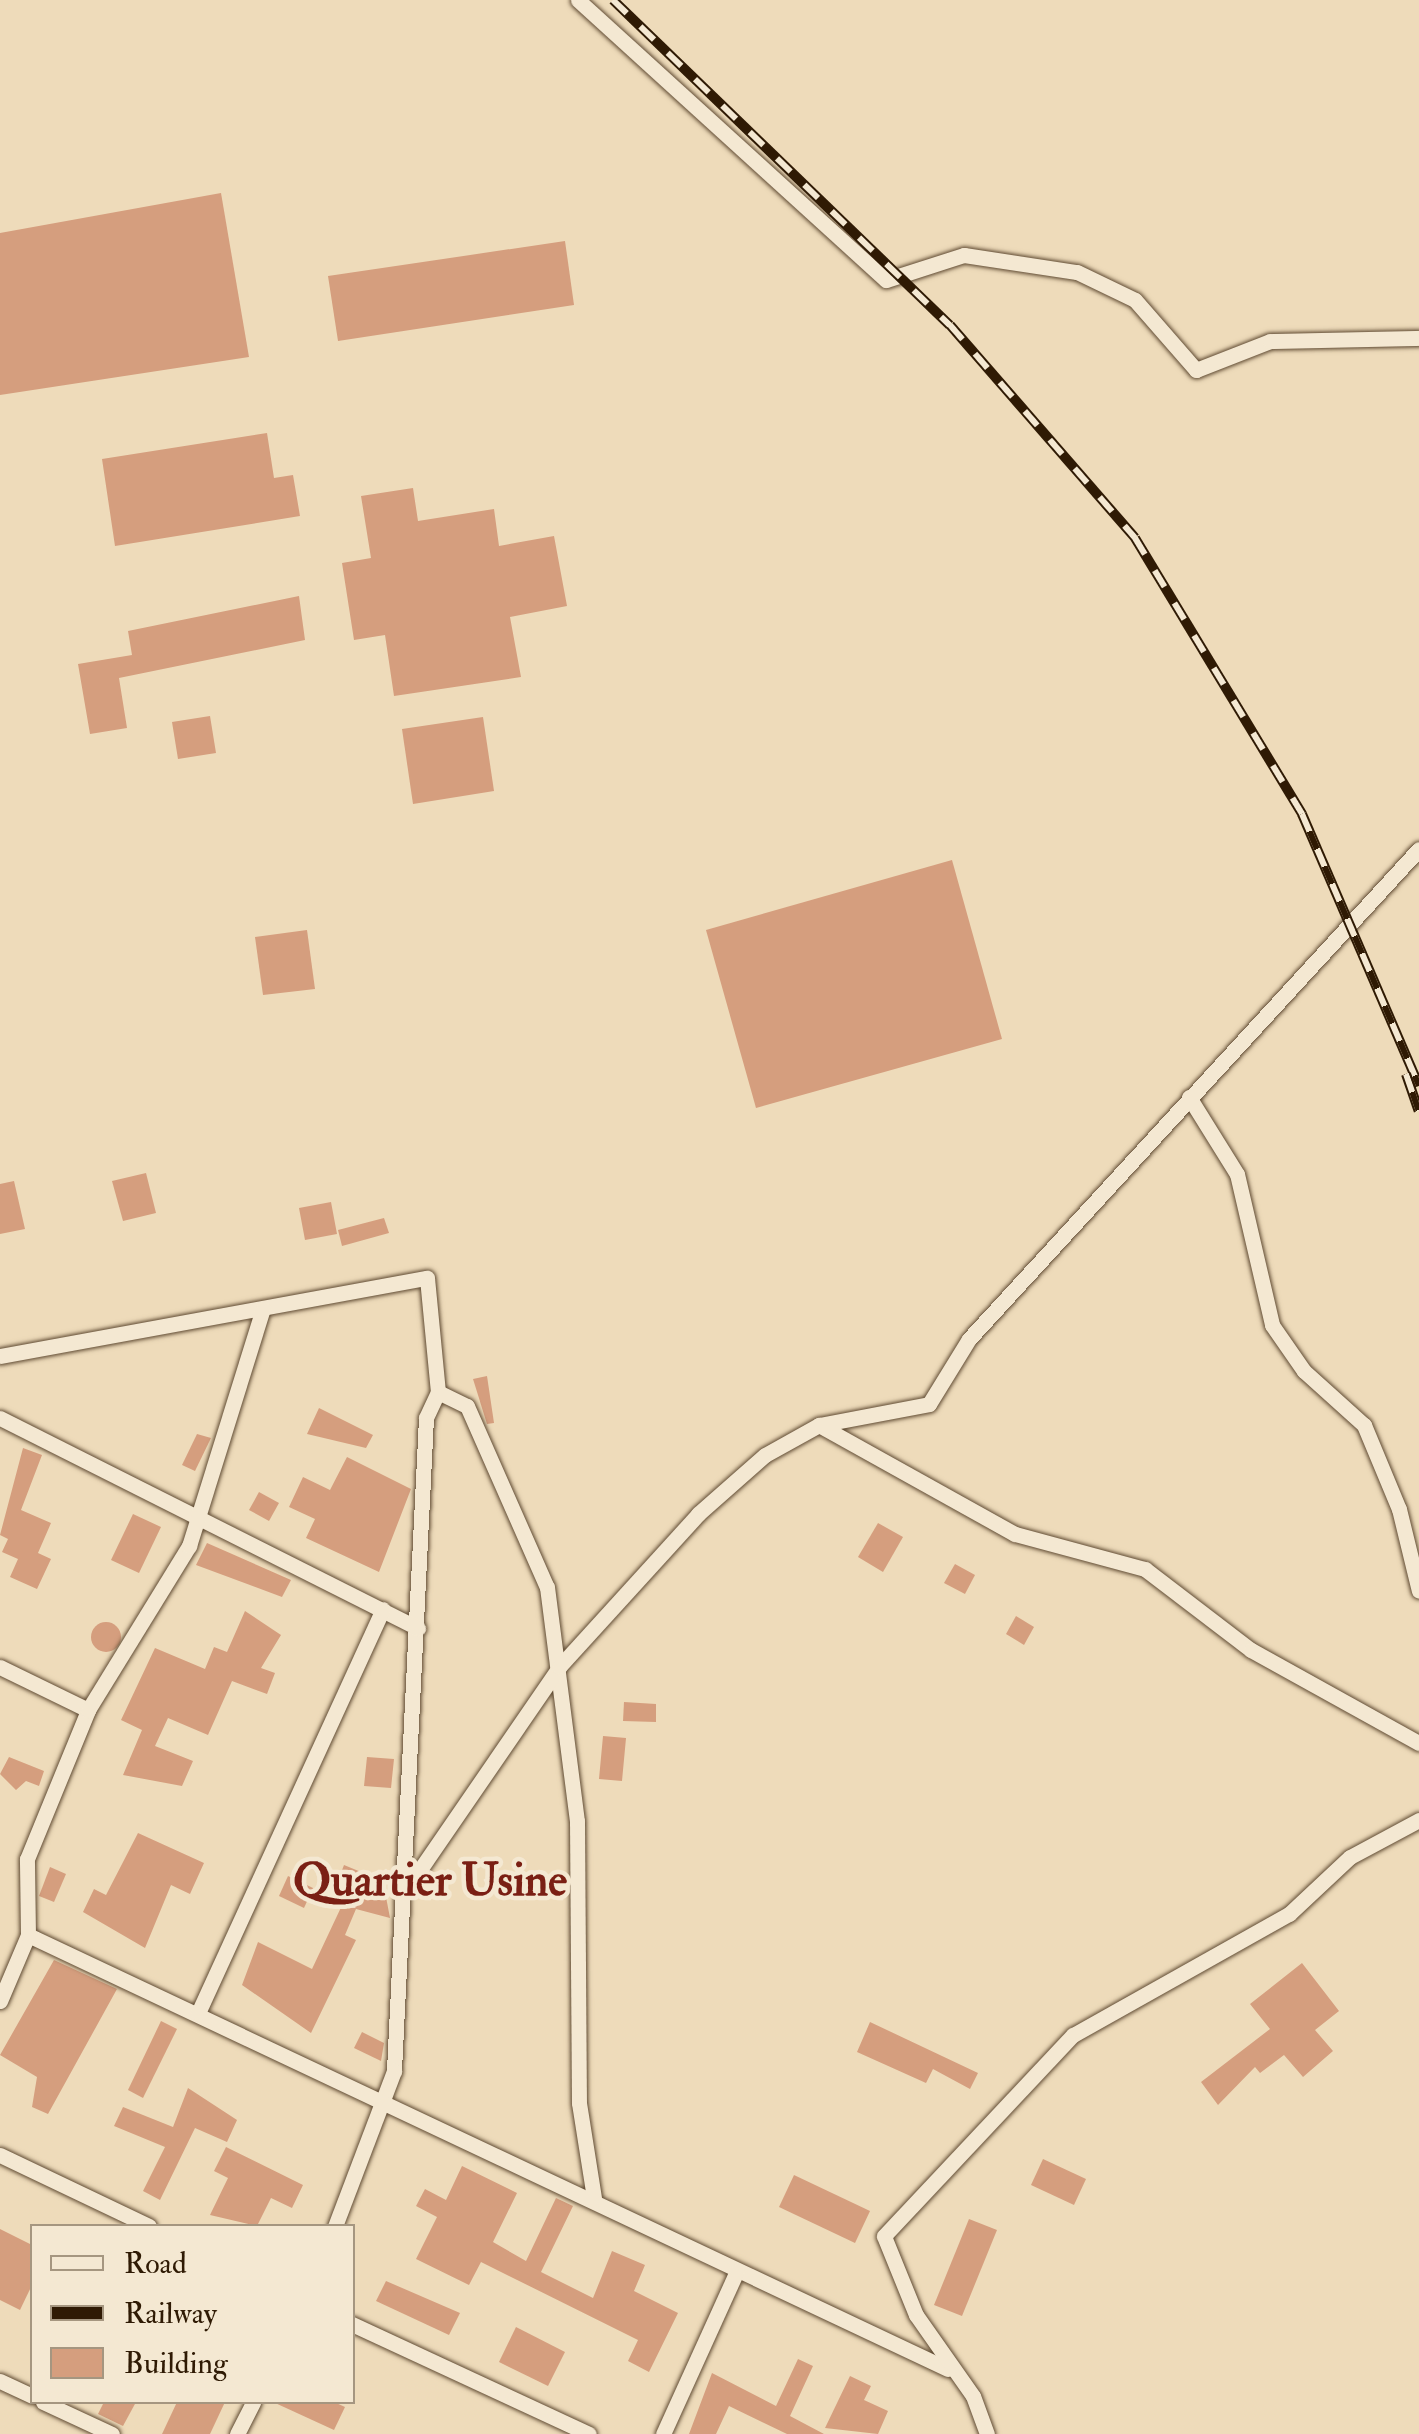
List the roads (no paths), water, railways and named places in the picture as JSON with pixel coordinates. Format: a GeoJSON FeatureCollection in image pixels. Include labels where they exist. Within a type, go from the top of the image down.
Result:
{"type":"FeatureCollection","features":[{"type":"Feature","properties":{"kind":"street"},"geometry":{"type":"LineString","coordinates":[[578,0],[886,280],[964,255],[1077,272],[1135,300],[1196,370],[1270,341],[1419,338]]}},
{"type":"Feature","properties":{"kind":"street"},"geometry":{"type":"LineString","coordinates":[[408,1887],[560,1667],[698,1514],[765,1455],[819,1424],[929,1404],[969,1339],[1419,849]]}},
{"type":"Feature","properties":{"kind":"street"},"geometry":{"type":"LineString","coordinates":[[1189,1097],[1237,1174],[1272,1325],[1304,1370],[1364,1424],[1400,1509],[1419,1592]]}},
{"type":"Feature","properties":{"kind":"street"},"geometry":{"type":"LineString","coordinates":[[0,1356],[427,1278],[438,1392],[426,1418],[408,1887],[388,2100],[336,2224]]}},
{"type":"Feature","properties":{"kind":"street"},"geometry":{"type":"LineString","coordinates":[[0,2001],[28,1935],[27,1859],[88,1710],[198,1519],[263,1308]]}},
{"type":"Feature","properties":{"kind":"street"},"geometry":{"type":"LineString","coordinates":[[438,1392],[468,1406],[512,1494],[546,1588],[560,1667],[577,1821],[582,2149],[594,2198]]}},
{"type":"Feature","properties":{"kind":"street"},"geometry":{"type":"LineString","coordinates":[[0,1418],[87,1454],[198,1519],[418,1628]]}},
{"type":"Feature","properties":{"kind":"street"},"geometry":{"type":"LineString","coordinates":[[819,1424],[1015,1534],[1144,1569],[1250,1650],[1419,1743]]}},
{"type":"Feature","properties":{"kind":"street"},"geometry":{"type":"LineString","coordinates":[[198,2012],[382,1608]]}},
{"type":"Feature","properties":{"kind":"street"},"geometry":{"type":"LineString","coordinates":[[0,1666],[88,1710]]}},
{"type":"Feature","properties":{"kind":"street"},"geometry":{"type":"LineString","coordinates":[[987,2434],[972,2396],[948,2370],[884,2236],[1073,2035],[1288,1914],[1350,1857],[1419,1820]]}},
{"type":"Feature","properties":{"kind":"street"},"geometry":{"type":"LineString","coordinates":[[28,1935],[388,2100],[948,2370]]}},
{"type":"Feature","properties":{"kind":"street"},"geometry":{"type":"LineString","coordinates":[[0,2155],[144,2224]]}},
{"type":"Feature","properties":{"kind":"street"},"geometry":{"type":"LineString","coordinates":[[663,2434],[737,2270]]}},
{"type":"Feature","properties":{"kind":"street"},"geometry":{"type":"LineString","coordinates":[[355,2325],[589,2434]]}},
{"type":"Feature","properties":{"kind":"street"},"geometry":{"type":"LineString","coordinates":[[0,2381],[30,2395]]}},
{"type":"Feature","properties":{"kind":"street"},"geometry":{"type":"LineString","coordinates":[[47,2404],[112,2434]]}},
{"type":"Feature","properties":{"kind":"street"},"geometry":{"type":"LineString","coordinates":[[237,2434],[252,2404]]}},
{"type":"Feature","properties":{"kind":"railway"},"geometry":{"type":"LineString","coordinates":[[613,0],[950,325],[1135,538],[1302,814],[1419,1086]]}},
{"type":"Feature","properties":{"kind":"railway"},"geometry":{"type":"LineString","coordinates":[[1406,1074],[1419,1111]]}},
{"type":"Feature","properties":{"kind":"district","name":"Quartier Usine"},"geometry":{"type":"Point","coordinates":[430,1882]}}]}
